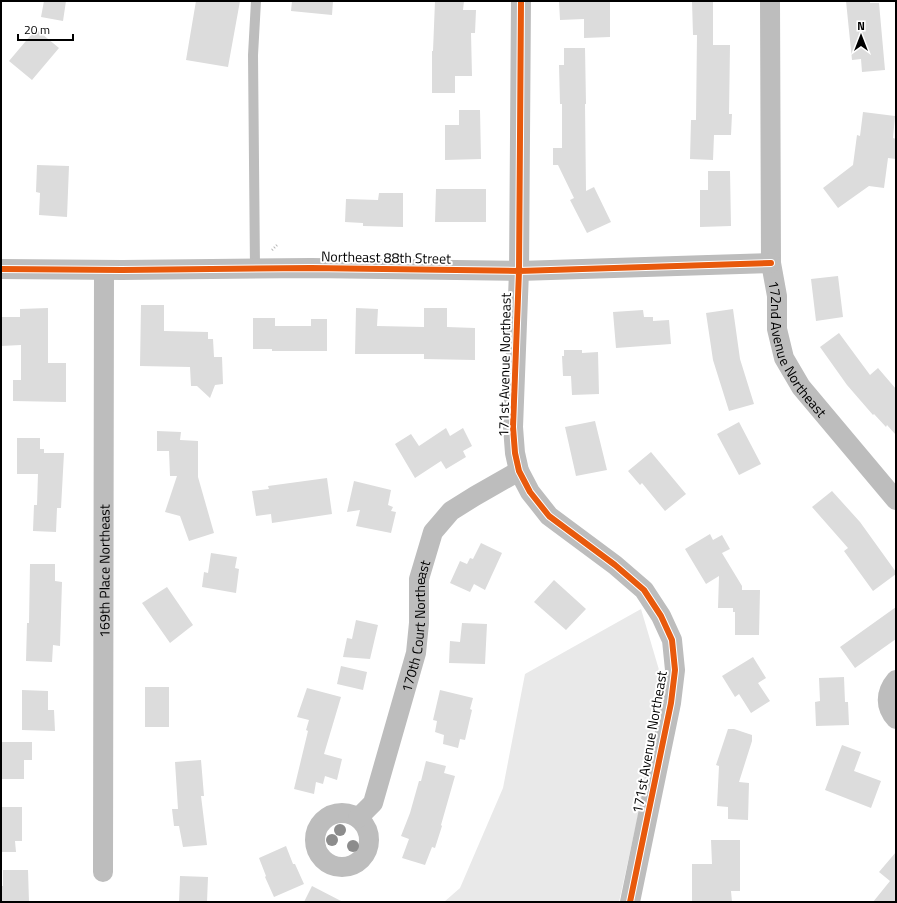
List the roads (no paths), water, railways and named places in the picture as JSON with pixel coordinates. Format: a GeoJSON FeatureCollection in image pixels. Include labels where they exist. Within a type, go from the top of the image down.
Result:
{"type":"FeatureCollection","features":[{"type":"Feature","properties":{"kind":"street","name":"171st Avenue Northeast"},"geometry":{"type":"LineString","coordinates":[[520,1],[519,271],[513,427],[515,453],[519,471],[530,492],[549,516],[615,565],[644,590],[661,616],[672,640],[675,670],[671,703],[630,902]]}},
{"type":"Feature","properties":{"kind":"street","name":"172nd Avenue Northeast"},"geometry":{"type":"LineString","coordinates":[[770,1],[771,263],[777,296],[777,329],[784,358],[801,387],[896,500]]}},
{"type":"Feature","properties":{"kind":"street","name":"Northeast 88th Street"},"geometry":{"type":"LineString","coordinates":[[1,269],[104,270],[311,268],[519,271],[771,263]]}},
{"type":"Feature","properties":{"kind":"street","name":"169th Place Northeast"},"geometry":{"type":"LineString","coordinates":[[103,872],[104,270]]}},
{"type":"Feature","properties":{"kind":"street","name":"170th Court Northeast"},"geometry":{"type":"LineString","coordinates":[[358,818],[373,803],[416,653],[419,623],[419,579],[432,532],[451,511],[519,471]]}},
{"type":"Feature","properties":{"kind":"street"},"geometry":{"type":"LineString","coordinates":[[896,680],[888,694],[887,703],[890,712],[896,719]]}},
{"type":"Feature","properties":{"kind":"lane"},"geometry":{"type":"LineString","coordinates":[[255,269],[253,55],[256,1]]}}]}
